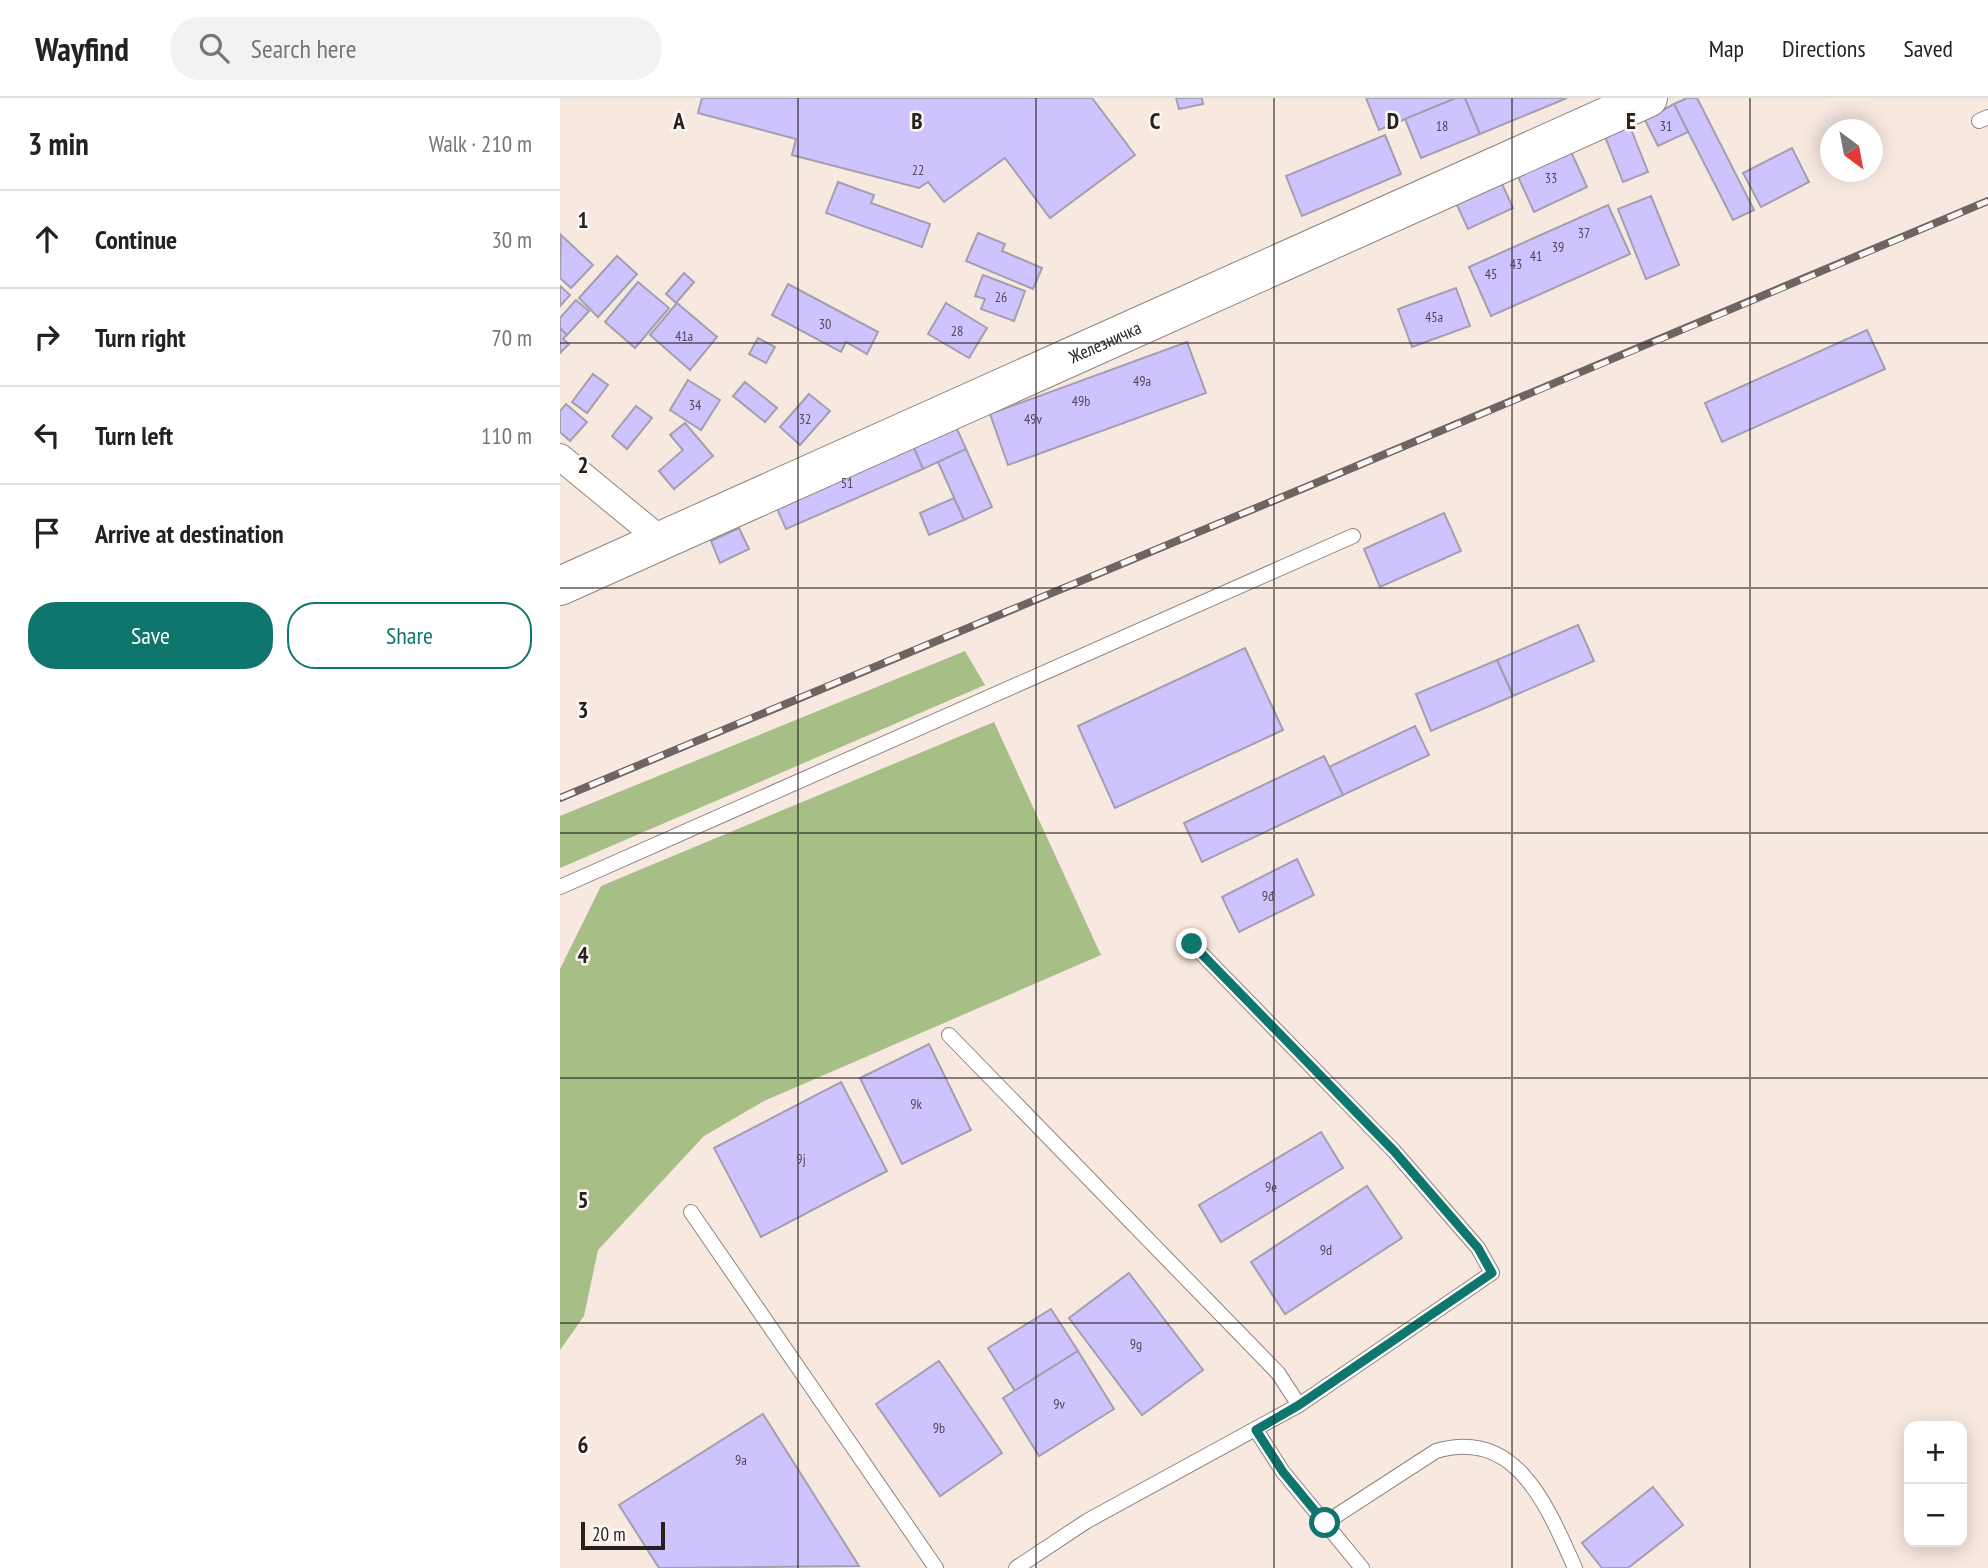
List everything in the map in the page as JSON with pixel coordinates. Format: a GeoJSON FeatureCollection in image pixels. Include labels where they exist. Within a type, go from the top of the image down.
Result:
{"type":"FeatureCollection","features":[{"type":"Feature","properties":{"kind":"street","name":"Железничка"},"geometry":{"type":"LineString","coordinates":[[560,586],[1648,98]]}},
{"type":"Feature","properties":{"kind":"street"},"geometry":{"type":"LineString","coordinates":[[560,457],[661,540]]}},
{"type":"Feature","properties":{"kind":"lane"},"geometry":{"type":"LineString","coordinates":[[560,887],[1353,536]]}},
{"type":"Feature","properties":{"kind":"lane"},"geometry":{"type":"LineString","coordinates":[[1016,1568],[1087,1521],[1299,1405],[1492,1273],[1478,1248],[1394,1151],[1192,944]]}},
{"type":"Feature","properties":{"kind":"lane"},"geometry":{"type":"LineString","coordinates":[[949,1035],[1278,1373],[1299,1405]]}},
{"type":"Feature","properties":{"kind":"lane"},"geometry":{"type":"LineString","coordinates":[[691,1212],[936,1568]]}},
{"type":"Feature","properties":{"kind":"lane"},"geometry":{"type":"LineString","coordinates":[[1256,1430],[1283,1472],[1362,1568]]}},
{"type":"Feature","properties":{"kind":"lane"},"geometry":{"type":"LineString","coordinates":[[1325,1523],[1436,1451],[1470,1445],[1499,1454],[1523,1475],[1553,1519],[1574,1568]]}},
{"type":"Feature","properties":{"kind":"green space"},"geometry":{"type":"Polygon","coordinates":[[[965,651],[985,685],[560,868],[560,816],[965,651]]]}},
{"type":"Feature","properties":{"kind":"green space"},"geometry":{"type":"Polygon","coordinates":[[[994,722],[1101,955],[764,1101],[704,1136],[598,1250],[584,1316],[560,1350],[560,969],[601,886],[994,722]]]}},
{"type":"Feature","properties":{"kind":"building"},"geometry":{"type":"Polygon","coordinates":[[[702,98],[1092,98],[1135,155],[1050,218],[1005,158],[944,202],[928,182],[919,188],[792,155],[796,139],[698,113],[702,98]]]}},
{"type":"Feature","properties":{"kind":"building"},"geometry":{"type":"Polygon","coordinates":[[[1176,98],[1202,98],[1203,104],[1179,109],[1176,98]]]}},
{"type":"Feature","properties":{"kind":"building"},"geometry":{"type":"Polygon","coordinates":[[[1366,98],[1456,98],[1379,130],[1366,98]]]}},
{"type":"Feature","properties":{"kind":"building"},"geometry":{"type":"Polygon","coordinates":[[[1456,98],[1465,98],[1480,134],[1421,158],[1405,119],[1456,98]]]}},
{"type":"Feature","properties":{"kind":"building"},"geometry":{"type":"Polygon","coordinates":[[[1465,98],[1567,98],[1480,134],[1465,98]]]}},
{"type":"Feature","properties":{"kind":"building"},"geometry":{"type":"Polygon","coordinates":[[[1687,98],[1697,98],[1754,210],[1733,220],[1674,104],[1687,98]]]}},
{"type":"Feature","properties":{"kind":"building"},"geometry":{"type":"Polygon","coordinates":[[[1674,104],[1688,132],[1658,146],[1645,120],[1674,104]]]}},
{"type":"Feature","properties":{"kind":"building"},"geometry":{"type":"Polygon","coordinates":[[[1629,124],[1648,172],[1623,182],[1604,134],[1629,124]]]}},
{"type":"Feature","properties":{"kind":"building"},"geometry":{"type":"Polygon","coordinates":[[[1385,135],[1401,174],[1302,216],[1286,176],[1385,135]]]}},
{"type":"Feature","properties":{"kind":"building"},"geometry":{"type":"Polygon","coordinates":[[[1568,145],[1587,187],[1534,212],[1515,170],[1568,145]]]}},
{"type":"Feature","properties":{"kind":"building"},"geometry":{"type":"Polygon","coordinates":[[[1792,148],[1809,182],[1761,207],[1743,173],[1792,148]]]}},
{"type":"Feature","properties":{"kind":"building"},"geometry":{"type":"Polygon","coordinates":[[[1497,173],[1513,208],[1468,229],[1452,194],[1497,173]]]}},
{"type":"Feature","properties":{"kind":"building"},"geometry":{"type":"Polygon","coordinates":[[[838,182],[874,195],[871,203],[930,224],[922,247],[826,213],[838,182]]]}},
{"type":"Feature","properties":{"kind":"building"},"geometry":{"type":"Polygon","coordinates":[[[1651,196],[1679,265],[1646,279],[1618,209],[1651,196]]]}},
{"type":"Feature","properties":{"kind":"building"},"geometry":{"type":"Polygon","coordinates":[[[1608,205],[1630,254],[1491,316],[1469,267],[1608,205]]]}},
{"type":"Feature","properties":{"kind":"building"},"geometry":{"type":"Polygon","coordinates":[[[978,233],[1005,244],[1002,251],[1042,268],[1033,289],[966,261],[978,233]]]}},
{"type":"Feature","properties":{"kind":"building"},"geometry":{"type":"Polygon","coordinates":[[[561,235],[593,265],[571,288],[560,278],[561,235]]]}},
{"type":"Feature","properties":{"kind":"building"},"geometry":{"type":"Polygon","coordinates":[[[617,256],[637,274],[598,317],[579,298],[617,256]]]}},
{"type":"Feature","properties":{"kind":"building"},"geometry":{"type":"Polygon","coordinates":[[[684,273],[694,282],[676,303],[666,294],[684,273]]]}},
{"type":"Feature","properties":{"kind":"building"},"geometry":{"type":"Polygon","coordinates":[[[983,275],[1025,291],[1014,321],[981,309],[985,299],[975,296],[983,275]]]}},
{"type":"Feature","properties":{"kind":"building"},"geometry":{"type":"Polygon","coordinates":[[[638,282],[669,308],[635,348],[605,322],[638,282]]]}},
{"type":"Feature","properties":{"kind":"building"},"geometry":{"type":"Polygon","coordinates":[[[788,284],[878,332],[867,354],[846,342],[841,352],[772,315],[788,284]]]}},
{"type":"Feature","properties":{"kind":"building"},"geometry":{"type":"Polygon","coordinates":[[[560,286],[570,295],[560,306],[560,286]]]}},
{"type":"Feature","properties":{"kind":"building"},"geometry":{"type":"Polygon","coordinates":[[[1456,288],[1470,326],[1412,347],[1398,309],[1456,288]]]}},
{"type":"Feature","properties":{"kind":"building"},"geometry":{"type":"Polygon","coordinates":[[[576,300],[589,311],[567,335],[560,328],[560,318],[576,300]]]}},
{"type":"Feature","properties":{"kind":"building"},"geometry":{"type":"Polygon","coordinates":[[[677,303],[717,337],[690,370],[650,335],[677,303]]]}},
{"type":"Feature","properties":{"kind":"building"},"geometry":{"type":"Polygon","coordinates":[[[946,303],[987,328],[969,358],[928,334],[946,303]]]}},
{"type":"Feature","properties":{"kind":"building"},"geometry":{"type":"Polygon","coordinates":[[[560,328],[567,335],[563,339],[569,344],[560,353],[560,328]]]}},
{"type":"Feature","properties":{"kind":"building"},"geometry":{"type":"Polygon","coordinates":[[[1867,330],[1885,369],[1722,442],[1705,403],[1867,330]]]}},
{"type":"Feature","properties":{"kind":"building"},"geometry":{"type":"Polygon","coordinates":[[[758,338],[775,347],[766,363],[749,354],[758,338]]]}},
{"type":"Feature","properties":{"kind":"building"},"geometry":{"type":"Polygon","coordinates":[[[1187,342],[1206,393],[1008,465],[990,414],[1187,342]]]}},
{"type":"Feature","properties":{"kind":"building"},"geometry":{"type":"Polygon","coordinates":[[[593,374],[608,385],[587,413],[572,402],[593,374]]]}},
{"type":"Feature","properties":{"kind":"building"},"geometry":{"type":"Polygon","coordinates":[[[688,380],[720,400],[701,430],[670,410],[688,380]]]}},
{"type":"Feature","properties":{"kind":"building"},"geometry":{"type":"Polygon","coordinates":[[[745,382],[777,408],[765,422],[733,396],[745,382]]]}},
{"type":"Feature","properties":{"kind":"building"},"geometry":{"type":"Polygon","coordinates":[[[809,394],[830,411],[800,445],[780,427],[809,394]]]}},
{"type":"Feature","properties":{"kind":"building"},"geometry":{"type":"Polygon","coordinates":[[[566,404],[587,422],[570,441],[560,432],[560,411],[566,404]]]}},
{"type":"Feature","properties":{"kind":"building"},"geometry":{"type":"Polygon","coordinates":[[[636,406],[652,418],[627,449],[612,436],[636,406]]]}},
{"type":"Feature","properties":{"kind":"building"},"geometry":{"type":"Polygon","coordinates":[[[952,418],[966,449],[923,469],[909,437],[952,418]]]}},
{"type":"Feature","properties":{"kind":"building"},"geometry":{"type":"Polygon","coordinates":[[[685,423],[713,456],[674,489],[659,471],[683,450],[670,435],[685,423]]]}},
{"type":"Feature","properties":{"kind":"building"},"geometry":{"type":"Polygon","coordinates":[[[909,437],[923,469],[786,529],[772,497],[909,437]]]}},
{"type":"Feature","properties":{"kind":"building"},"geometry":{"type":"Polygon","coordinates":[[[966,449],[992,507],[964,520],[938,462],[966,449]]]}},
{"type":"Feature","properties":{"kind":"building"},"geometry":{"type":"Polygon","coordinates":[[[954,498],[964,520],[929,535],[920,513],[954,498]]]}},
{"type":"Feature","properties":{"kind":"building"},"geometry":{"type":"Polygon","coordinates":[[[1444,513],[1461,551],[1380,587],[1364,549],[1444,513]]]}},
{"type":"Feature","properties":{"kind":"building"},"geometry":{"type":"Polygon","coordinates":[[[739,528],[749,549],[720,563],[711,541],[739,528]]]}},
{"type":"Feature","properties":{"kind":"building"},"geometry":{"type":"Polygon","coordinates":[[[1578,625],[1594,661],[1513,696],[1497,660],[1578,625]]]}},
{"type":"Feature","properties":{"kind":"building"},"geometry":{"type":"Polygon","coordinates":[[[1245,648],[1283,730],[1115,808],[1078,726],[1245,648]]]}},
{"type":"Feature","properties":{"kind":"building"},"geometry":{"type":"Polygon","coordinates":[[[1497,660],[1513,696],[1431,731],[1416,694],[1497,660]]]}},
{"type":"Feature","properties":{"kind":"building"},"geometry":{"type":"Polygon","coordinates":[[[1415,726],[1429,755],[1343,795],[1329,767],[1415,726]]]}},
{"type":"Feature","properties":{"kind":"building"},"geometry":{"type":"Polygon","coordinates":[[[1324,756],[1343,795],[1202,862],[1184,823],[1324,756]]]}},
{"type":"Feature","properties":{"kind":"building"},"geometry":{"type":"Polygon","coordinates":[[[1297,859],[1314,895],[1239,932],[1222,897],[1297,859]]]}},
{"type":"Feature","properties":{"kind":"building"},"geometry":{"type":"Polygon","coordinates":[[[929,1044],[971,1130],[902,1164],[860,1078],[929,1044]]]}},
{"type":"Feature","properties":{"kind":"building"},"geometry":{"type":"Polygon","coordinates":[[[841,1082],[887,1171],[761,1237],[714,1148],[841,1082]]]}},
{"type":"Feature","properties":{"kind":"building"},"geometry":{"type":"Polygon","coordinates":[[[1321,1132],[1343,1168],[1221,1242],[1199,1205],[1321,1132]]]}},
{"type":"Feature","properties":{"kind":"building"},"geometry":{"type":"Polygon","coordinates":[[[1367,1186],[1402,1238],[1285,1314],[1251,1262],[1367,1186]]]}},
{"type":"Feature","properties":{"kind":"building"},"geometry":{"type":"Polygon","coordinates":[[[1129,1273],[1203,1370],[1142,1415],[1069,1318],[1129,1273]]]}},
{"type":"Feature","properties":{"kind":"building"},"geometry":{"type":"Polygon","coordinates":[[[1051,1309],[1078,1351],[1015,1391],[988,1348],[1051,1309]]]}},
{"type":"Feature","properties":{"kind":"building"},"geometry":{"type":"Polygon","coordinates":[[[1078,1351],[1114,1409],[1039,1456],[1003,1398],[1078,1351]]]}},
{"type":"Feature","properties":{"kind":"building"},"geometry":{"type":"Polygon","coordinates":[[[939,1361],[1002,1453],[940,1496],[876,1404],[939,1361]]]}},
{"type":"Feature","properties":{"kind":"building"},"geometry":{"type":"Polygon","coordinates":[[[763,1414],[859,1566],[659,1568],[619,1505],[763,1414]]]}},
{"type":"Feature","properties":{"kind":"building"},"geometry":{"type":"Polygon","coordinates":[[[1653,1487],[1683,1525],[1628,1568],[1602,1568],[1582,1543],[1653,1487]]]}},
{"type":"Feature","properties":{"kind":"railway"},"geometry":{"type":"LineString","coordinates":[[560,798],[1988,201]]}},
{"type":"Feature","properties":{"kind":"route"},"geometry":{"type":"LineString","coordinates":[[1192,944],[1394,1151],[1478,1248],[1492,1273],[1299,1405],[1256,1430],[1283,1472],[1325,1523]]}}]}
